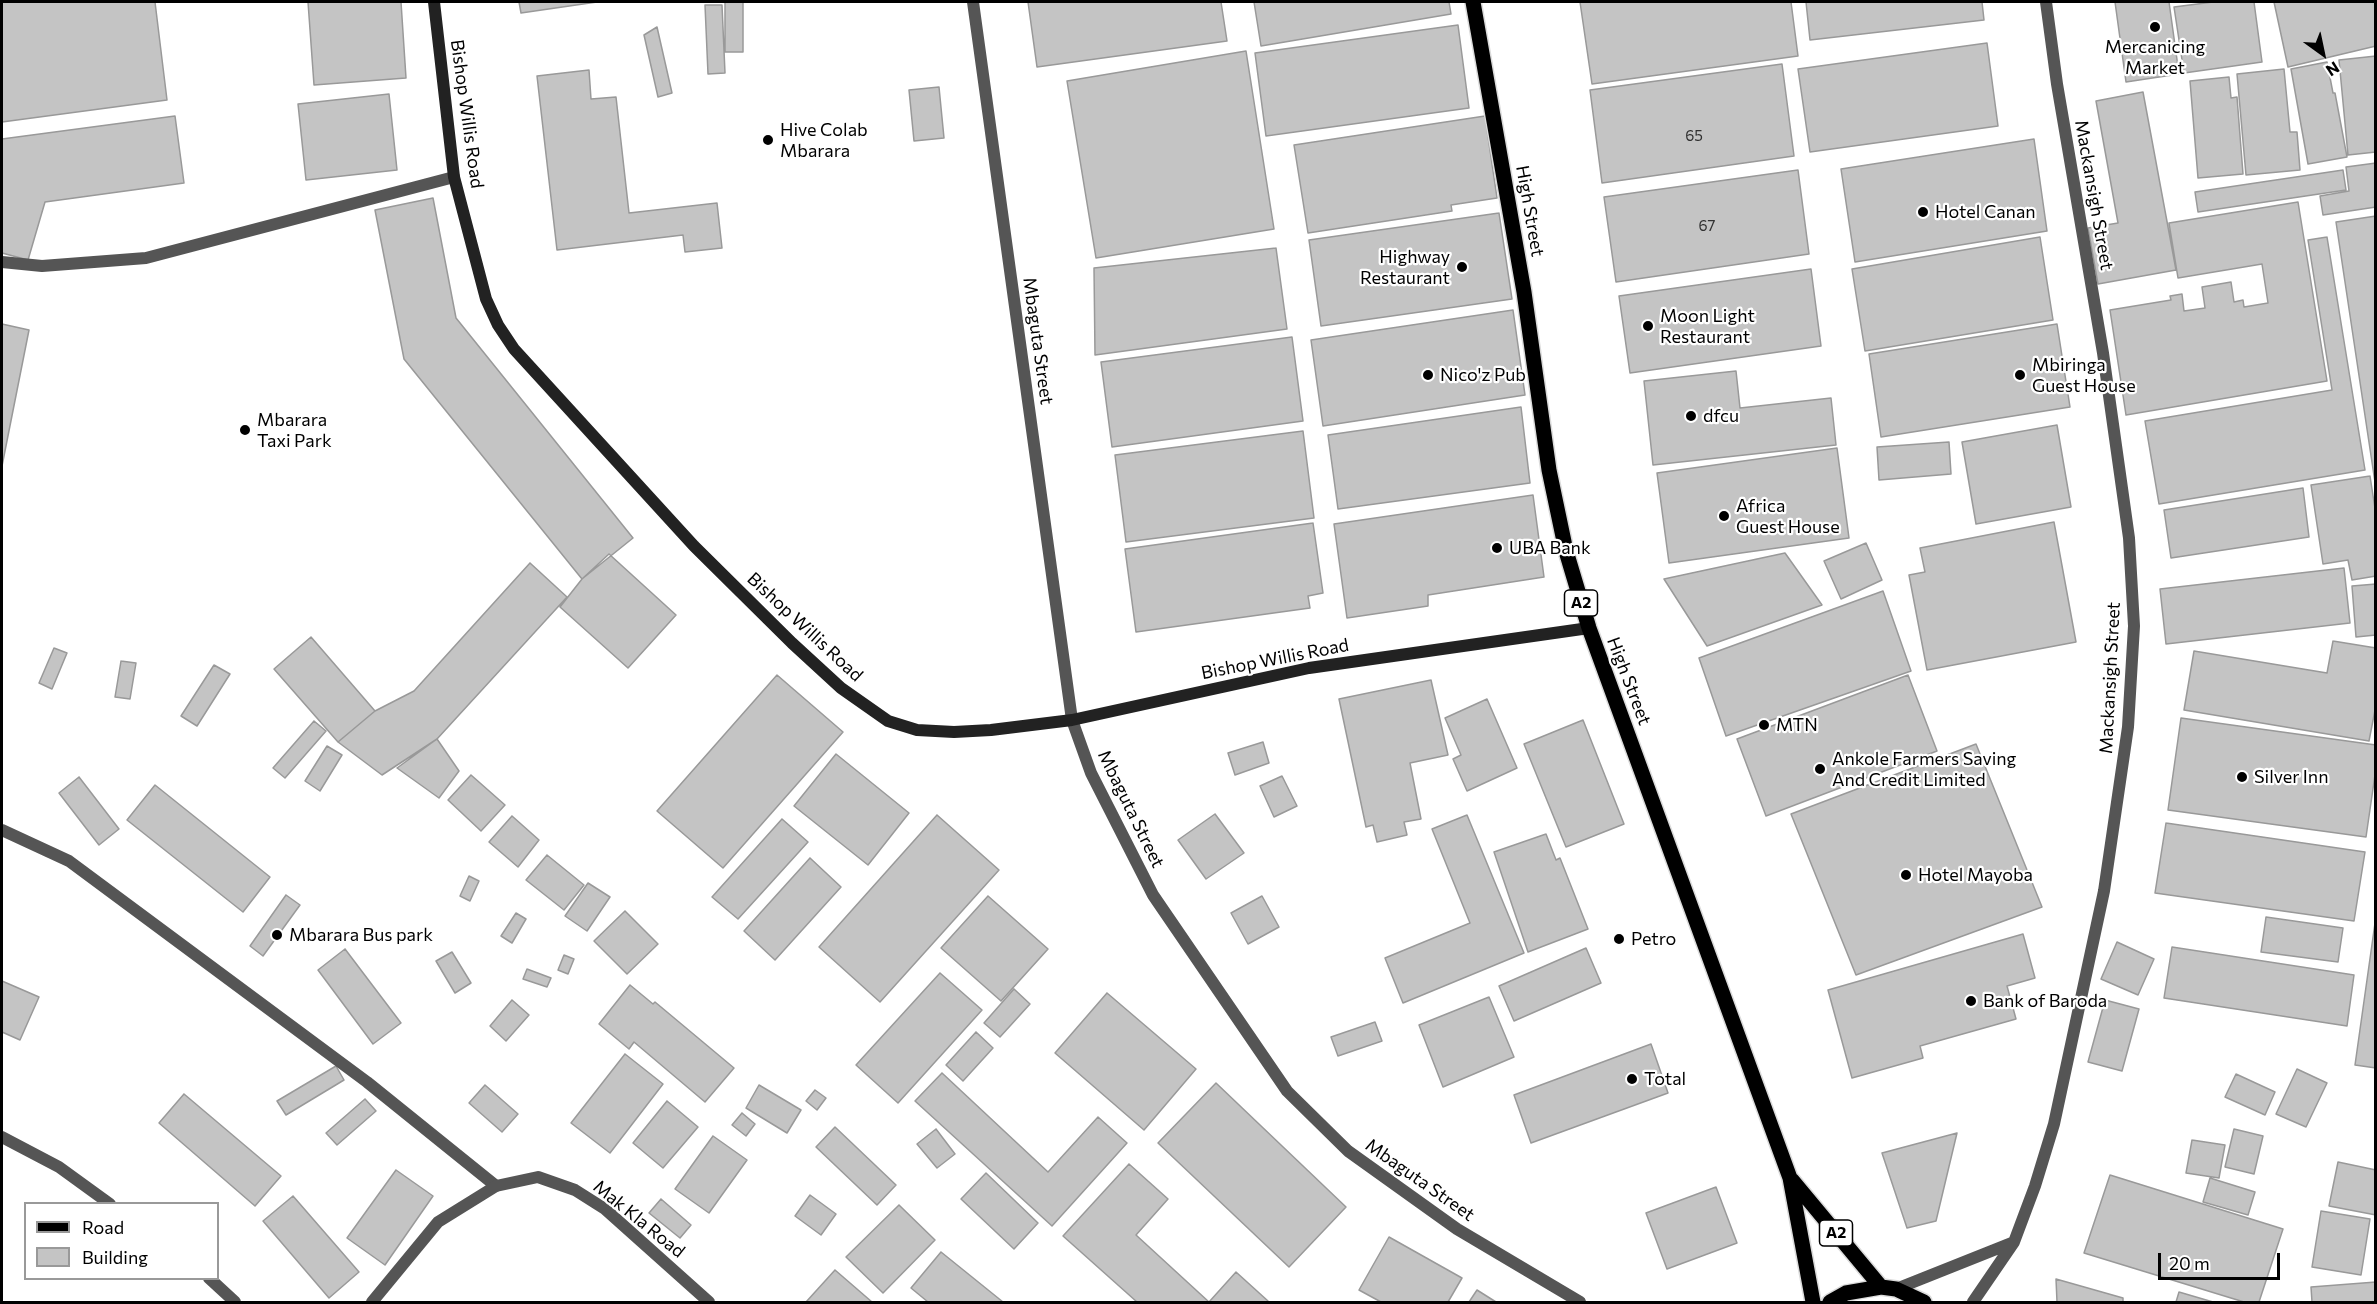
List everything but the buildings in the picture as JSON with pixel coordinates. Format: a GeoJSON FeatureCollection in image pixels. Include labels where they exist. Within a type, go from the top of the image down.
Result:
{"type":"FeatureCollection","features":[{"type":"Feature","properties":{"kind":"main road","name":"Bishop Willis Road"},"geometry":{"type":"LineString","coordinates":[[434,2],[454,177],[486,299],[498,325],[514,350],[694,546],[841,688],[888,721],[917,730],[991,730],[1072,720],[1309,668],[1589,628]]}},
{"type":"Feature","properties":{"kind":"main road","name":"High Street"},"geometry":{"type":"LineString","coordinates":[[1473,2],[1524,291],[1549,470],[1566,551],[1589,628],[1790,1178],[1813,1302]]}},
{"type":"Feature","properties":{"kind":"main road","name":"High Street"},"geometry":{"type":"LineString","coordinates":[[1790,1178],[1889,1288]]}},
{"type":"Feature","properties":{"kind":"main road"},"geometry":{"type":"LineString","coordinates":[[1830,1302],[1846,1293],[1889,1288]]}},
{"type":"Feature","properties":{"kind":"main road","name":"A2"},"geometry":{"type":"LineString","coordinates":[[1889,1288],[1924,1302]]}},
{"type":"Feature","properties":{"kind":"street","name":"Mbaguta Street"},"geometry":{"type":"LineString","coordinates":[[973,2],[1072,720],[1091,773],[1153,895],[1287,1091],[1357,1158],[1457,1229],[1580,1302]]}},
{"type":"Feature","properties":{"kind":"street","name":"Mackansigh Street"},"geometry":{"type":"LineString","coordinates":[[1973,1302],[2014,1242],[2035,1186],[2054,1124],[2104,891],[2128,727],[2134,626],[2129,538],[2103,354],[2061,108],[2046,2]]}},
{"type":"Feature","properties":{"kind":"street"},"geometry":{"type":"LineString","coordinates":[[2,262],[42,266],[146,258],[454,177]]}},
{"type":"Feature","properties":{"kind":"street"},"geometry":{"type":"LineString","coordinates":[[2,830],[69,861],[368,1082],[496,1186]]}},
{"type":"Feature","properties":{"kind":"street"},"geometry":{"type":"LineString","coordinates":[[2,1137],[59,1167],[109,1202]]}},
{"type":"Feature","properties":{"kind":"street","name":"Mak Kla Road"},"geometry":{"type":"LineString","coordinates":[[372,1302],[438,1222],[496,1186],[538,1177],[575,1190],[605,1209],[709,1302]]}},
{"type":"Feature","properties":{"kind":"street"},"geometry":{"type":"LineString","coordinates":[[1889,1288],[2014,1242]]}},
{"type":"Feature","properties":{"kind":"street"},"geometry":{"type":"LineString","coordinates":[[211,1280],[235,1302]]}},
{"type":"Feature","properties":{"kind":"place","name":"Mercanicing Market"},"geometry":{"type":"Point","coordinates":[2155,27]}},
{"type":"Feature","properties":{"kind":"place","name":"Hive Colab Mbarara"},"geometry":{"type":"Point","coordinates":[768,140]}},
{"type":"Feature","properties":{"kind":"place","name":"Hotel Canan"},"geometry":{"type":"Point","coordinates":[1923,212]}},
{"type":"Feature","properties":{"kind":"place","name":"Highway Restaurant"},"geometry":{"type":"Point","coordinates":[1462,267]}},
{"type":"Feature","properties":{"kind":"place","name":"Moon Light Restaurant"},"geometry":{"type":"Point","coordinates":[1648,326]}},
{"type":"Feature","properties":{"kind":"place","name":"Nico'z Pub"},"geometry":{"type":"Point","coordinates":[1428,375]}},
{"type":"Feature","properties":{"kind":"place","name":"Mbiringa Guest House"},"geometry":{"type":"Point","coordinates":[2020,375]}},
{"type":"Feature","properties":{"kind":"place","name":"dfcu"},"geometry":{"type":"Point","coordinates":[1691,416]}},
{"type":"Feature","properties":{"kind":"place","name":"Mbarara Taxi Park"},"geometry":{"type":"Point","coordinates":[245,430]}},
{"type":"Feature","properties":{"kind":"place","name":"Africa Guest House"},"geometry":{"type":"Point","coordinates":[1724,516]}},
{"type":"Feature","properties":{"kind":"place","name":"UBA Bank"},"geometry":{"type":"Point","coordinates":[1497,548]}},
{"type":"Feature","properties":{"kind":"place","name":"MTN"},"geometry":{"type":"Point","coordinates":[1764,725]}},
{"type":"Feature","properties":{"kind":"place","name":"Ankole Farmers Saving And Credit Limited"},"geometry":{"type":"Point","coordinates":[1820,769]}},
{"type":"Feature","properties":{"kind":"place","name":"Silver Inn"},"geometry":{"type":"Point","coordinates":[2242,777]}},
{"type":"Feature","properties":{"kind":"place","name":"Hotel Mayoba"},"geometry":{"type":"Point","coordinates":[1906,875]}},
{"type":"Feature","properties":{"kind":"place","name":"Mbarara Bus park"},"geometry":{"type":"Point","coordinates":[277,935]}},
{"type":"Feature","properties":{"kind":"place","name":"Petro"},"geometry":{"type":"Point","coordinates":[1619,939]}},
{"type":"Feature","properties":{"kind":"place","name":"Bank of Baroda"},"geometry":{"type":"Point","coordinates":[1971,1001]}},
{"type":"Feature","properties":{"kind":"place","name":"Total"},"geometry":{"type":"Point","coordinates":[1632,1079]}}]}
